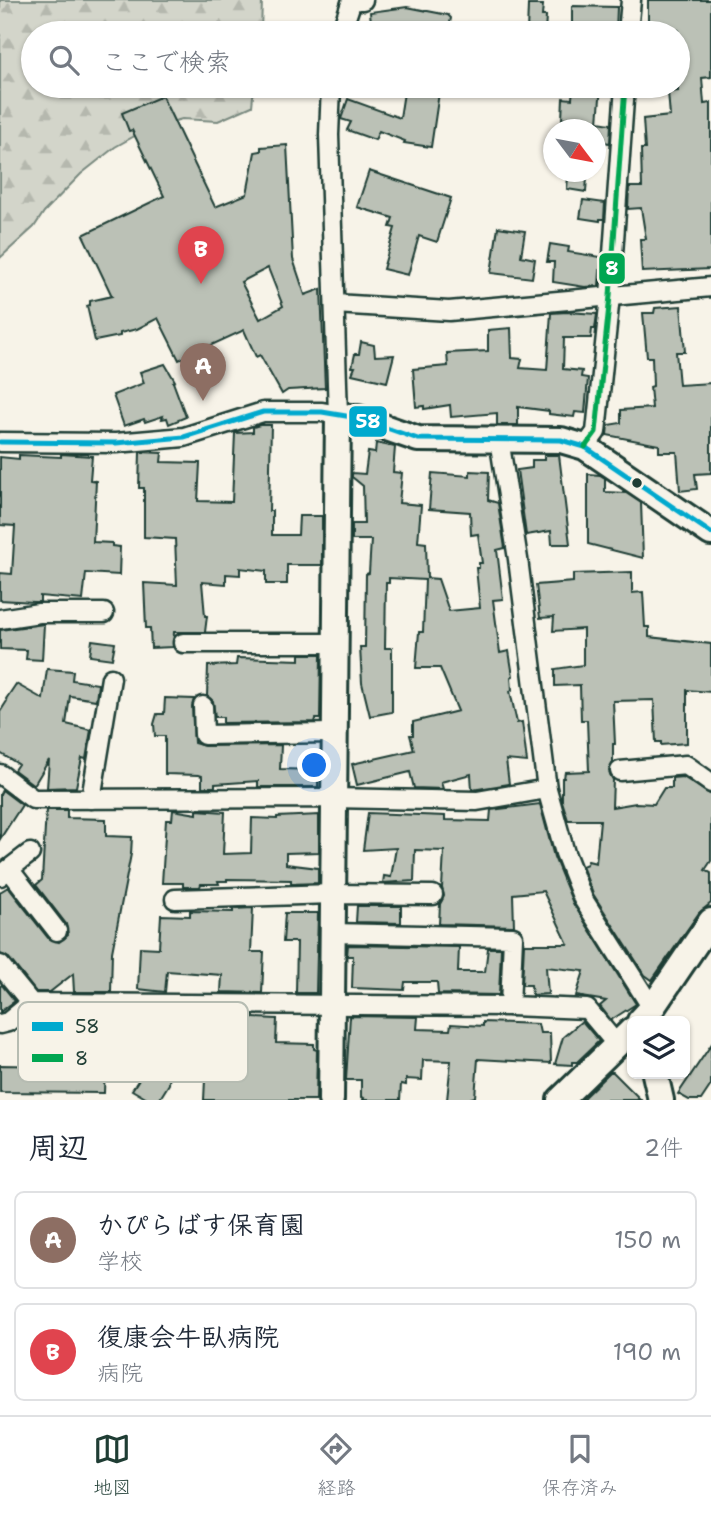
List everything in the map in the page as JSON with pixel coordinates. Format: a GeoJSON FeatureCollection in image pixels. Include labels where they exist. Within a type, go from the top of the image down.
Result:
{"type":"FeatureCollection","features":[{"type":"Feature","properties":{"kind":"street"},"geometry":{"type":"LineString","coordinates":[[345,21],[352,0],[363,0]]}},
{"type":"Feature","properties":{"kind":"street"},"geometry":{"type":"LineString","coordinates":[[629,21],[631,0]]}},
{"type":"Feature","properties":{"kind":"street"},"geometry":{"type":"LineString","coordinates":[[330,98],[328,135],[338,415],[331,1100]]}},
{"type":"Feature","properties":{"kind":"street"},"geometry":{"type":"LineString","coordinates":[[585,447],[596,432],[610,296],[624,98]]}},
{"type":"Feature","properties":{"kind":"street"},"geometry":{"type":"LineString","coordinates":[[335,304],[449,311],[711,287]]}},
{"type":"Feature","properties":{"kind":"street"},"geometry":{"type":"LineString","coordinates":[[0,442],[116,443],[184,437],[263,411],[321,412],[358,418],[418,439],[561,440],[585,447],[707,528]]}},
{"type":"Feature","properties":{"kind":"street"},"geometry":{"type":"LineString","coordinates":[[499,439],[518,559],[547,789],[565,853],[583,899],[646,1015],[711,921]]}},
{"type":"Feature","properties":{"kind":"street"},"geometry":{"type":"LineString","coordinates":[[0,619],[39,612],[104,613]]}},
{"type":"Feature","properties":{"kind":"street"},"geometry":{"type":"LineString","coordinates":[[183,643],[335,643]]}},
{"type":"Feature","properties":{"kind":"street"},"geometry":{"type":"LineString","coordinates":[[91,799],[111,678]]}},
{"type":"Feature","properties":{"kind":"street"},"geometry":{"type":"LineString","coordinates":[[203,706],[204,736],[334,733]]}},
{"type":"Feature","properties":{"kind":"street"},"geometry":{"type":"LineString","coordinates":[[620,771],[687,765],[711,783]]}},
{"type":"Feature","properties":{"kind":"street"},"geometry":{"type":"LineString","coordinates":[[0,774],[33,799],[333,797],[478,801],[547,789]]}},
{"type":"Feature","properties":{"kind":"street"},"geometry":{"type":"LineString","coordinates":[[30,853],[4,873],[57,931]]}},
{"type":"Feature","properties":{"kind":"street"},"geometry":{"type":"LineString","coordinates":[[175,899],[332,894],[433,895]]}},
{"type":"Feature","properties":{"kind":"street"},"geometry":{"type":"LineString","coordinates":[[332,933],[513,937],[510,1006]]}},
{"type":"Feature","properties":{"kind":"street"},"geometry":{"type":"LineString","coordinates":[[0,965],[30,1002]]}},
{"type":"Feature","properties":{"kind":"street"},"geometry":{"type":"LineString","coordinates":[[248,1004],[587,1009],[625,1037],[560,1100]]}},
{"type":"Feature","properties":{"kind":"street"},"geometry":{"type":"LineString","coordinates":[[0,1024],[8,1022],[18,1014]]}},
{"type":"Feature","properties":{"kind":"street"},"geometry":{"type":"LineString","coordinates":[[656,1079],[661,1100]]}},
{"type":"Feature","properties":{"kind":"green space"},"geometry":{"type":"Polygon","coordinates":[[[0,0],[262,0],[261,21],[21,21],[21,98],[253,98],[252,106],[218,121],[182,119],[149,128],[115,147],[81,174],[44,212],[34,227],[0,258],[0,0]]]}},
{"type":"Feature","properties":{"kind":"building"},"geometry":{"type":"Polygon","coordinates":[[[648,0],[711,0],[711,77],[702,78],[704,104],[711,103],[711,269],[642,272],[640,239],[646,239],[641,208],[628,209],[629,187],[642,187],[641,149],[645,149],[643,119],[670,116],[668,98],[690,98],[690,21],[648,21],[648,0]]]}},
{"type":"Feature","properties":{"kind":"building"},"geometry":{"type":"Polygon","coordinates":[[[528,5],[543,5],[542,16],[546,16],[546,21],[527,21],[528,5]]]}},
{"type":"Feature","properties":{"kind":"building"},"geometry":{"type":"Polygon","coordinates":[[[572,6],[617,7],[616,21],[572,21],[572,6]]]}},
{"type":"Feature","properties":{"kind":"building"},"geometry":{"type":"Polygon","coordinates":[[[407,7],[448,15],[451,18],[450,21],[371,21],[370,12],[407,7]]]}},
{"type":"Feature","properties":{"kind":"building"},"geometry":{"type":"Polygon","coordinates":[[[163,98],[215,207],[247,194],[255,152],[261,151],[261,147],[287,145],[293,259],[305,295],[321,289],[325,388],[288,390],[282,394],[260,355],[256,357],[244,330],[179,360],[158,318],[137,329],[120,333],[120,336],[95,341],[87,306],[90,301],[112,296],[83,235],[164,196],[132,130],[129,131],[122,113],[163,98]],[[268,268],[241,282],[260,319],[283,306],[268,268]]]}},
{"type":"Feature","properties":{"kind":"building"},"geometry":{"type":"Polygon","coordinates":[[[403,98],[438,98],[431,147],[404,143],[405,141],[379,131],[375,140],[347,130],[351,122],[341,119],[348,99],[400,118],[403,98]]]}},
{"type":"Feature","properties":{"kind":"building"},"geometry":{"type":"Polygon","coordinates":[[[563,98],[600,98],[598,119],[562,119],[563,98]]]}},
{"type":"Feature","properties":{"kind":"building"},"geometry":{"type":"Polygon","coordinates":[[[606,123],[611,124],[610,143],[606,142],[606,123]]]}},
{"type":"Feature","properties":{"kind":"building"},"geometry":{"type":"Polygon","coordinates":[[[369,171],[451,198],[437,242],[419,236],[408,275],[383,269],[395,228],[390,227],[393,218],[357,207],[369,171]]]}},
{"type":"Feature","properties":{"kind":"building"},"geometry":{"type":"Polygon","coordinates":[[[568,182],[587,182],[586,192],[567,189],[568,182]]]}},
{"type":"Feature","properties":{"kind":"building"},"geometry":{"type":"Polygon","coordinates":[[[583,200],[605,203],[604,219],[600,221],[580,218],[583,200]]]}},
{"type":"Feature","properties":{"kind":"building"},"geometry":{"type":"Polygon","coordinates":[[[498,227],[525,231],[521,256],[535,259],[532,278],[491,273],[498,227]]]}},
{"type":"Feature","properties":{"kind":"building"},"geometry":{"type":"Polygon","coordinates":[[[550,244],[569,247],[568,252],[601,257],[599,286],[585,287],[553,282],[554,262],[547,262],[550,244]]]}},
{"type":"Feature","properties":{"kind":"building"},"geometry":{"type":"Polygon","coordinates":[[[681,306],[685,352],[676,352],[679,385],[711,383],[711,473],[695,474],[697,489],[680,491],[677,452],[659,452],[659,445],[607,435],[608,425],[621,423],[621,410],[652,408],[652,357],[647,357],[643,313],[654,313],[655,308],[681,306]]]}},
{"type":"Feature","properties":{"kind":"building"},"geometry":{"type":"Polygon","coordinates":[[[551,313],[597,314],[591,338],[564,338],[563,369],[582,371],[581,377],[588,378],[585,413],[575,412],[574,417],[518,407],[518,425],[497,425],[497,413],[451,417],[450,405],[424,409],[424,406],[416,407],[413,369],[448,366],[447,353],[488,351],[488,330],[511,328],[512,358],[522,359],[520,368],[547,370],[551,313]]]}},
{"type":"Feature","properties":{"kind":"building"},"geometry":{"type":"Polygon","coordinates":[[[361,342],[374,345],[375,356],[394,355],[387,382],[352,374],[355,354],[359,354],[361,342]]]}},
{"type":"Feature","properties":{"kind":"building"},"geometry":{"type":"Polygon","coordinates":[[[165,364],[175,381],[173,382],[186,417],[169,424],[167,418],[162,419],[163,416],[124,426],[113,395],[144,383],[140,372],[165,364]]]}},
{"type":"Feature","properties":{"kind":"building"},"geometry":{"type":"Polygon","coordinates":[[[271,425],[269,511],[272,511],[272,535],[298,535],[299,516],[322,516],[322,565],[287,565],[287,584],[266,584],[266,571],[240,568],[240,575],[226,574],[226,584],[202,582],[207,616],[205,632],[174,632],[173,647],[151,648],[150,628],[146,628],[144,583],[177,585],[175,539],[144,537],[144,488],[139,488],[140,452],[162,453],[161,462],[200,463],[198,501],[232,502],[235,433],[253,432],[253,427],[271,425]]]}},
{"type":"Feature","properties":{"kind":"building"},"geometry":{"type":"Polygon","coordinates":[[[376,443],[395,447],[393,472],[402,473],[399,503],[421,505],[418,542],[426,543],[427,578],[438,579],[449,611],[480,608],[476,568],[482,563],[478,534],[471,535],[470,512],[429,509],[432,473],[470,476],[470,471],[489,472],[488,500],[498,503],[505,548],[497,550],[503,599],[493,600],[500,653],[509,651],[513,676],[510,691],[517,723],[522,722],[527,762],[506,760],[509,784],[472,790],[471,774],[441,782],[443,789],[414,788],[410,772],[357,785],[352,764],[414,750],[410,735],[413,735],[413,722],[458,711],[440,668],[416,668],[419,632],[423,632],[425,580],[389,578],[389,583],[386,583],[385,648],[392,648],[392,712],[370,716],[362,683],[360,647],[365,647],[366,574],[369,573],[371,540],[352,540],[352,524],[364,524],[363,486],[352,477],[352,473],[365,474],[368,452],[375,453],[376,443]]]}},
{"type":"Feature","properties":{"kind":"building"},"geometry":{"type":"Polygon","coordinates":[[[61,454],[92,456],[90,480],[96,481],[93,542],[112,543],[112,546],[120,547],[119,575],[86,573],[83,600],[40,596],[40,602],[0,600],[0,573],[12,574],[15,526],[0,525],[0,457],[61,457],[61,454]]]}},
{"type":"Feature","properties":{"kind":"building"},"geometry":{"type":"Polygon","coordinates":[[[544,455],[559,455],[570,544],[552,544],[551,531],[526,535],[517,470],[532,468],[532,460],[544,460],[544,455]]]}},
{"type":"Feature","properties":{"kind":"building"},"geometry":{"type":"Polygon","coordinates":[[[588,474],[605,478],[605,492],[626,493],[641,503],[643,558],[588,544],[588,474]]]}},
{"type":"Feature","properties":{"kind":"building"},"geometry":{"type":"Polygon","coordinates":[[[632,572],[632,593],[643,592],[645,627],[649,627],[649,637],[711,644],[711,692],[687,690],[687,743],[661,745],[661,742],[656,742],[654,700],[613,701],[615,744],[609,771],[613,780],[612,807],[636,803],[654,804],[664,788],[672,788],[672,778],[683,777],[711,795],[711,861],[705,870],[711,873],[711,903],[699,913],[652,980],[645,975],[593,894],[582,866],[588,861],[596,863],[600,820],[568,820],[562,801],[562,778],[565,772],[589,771],[587,720],[581,720],[580,685],[555,686],[555,669],[583,665],[583,629],[553,631],[554,617],[540,618],[536,585],[573,582],[573,574],[632,572]]]}},
{"type":"Feature","properties":{"kind":"building"},"geometry":{"type":"Polygon","coordinates":[[[44,624],[42,660],[26,659],[27,650],[0,649],[0,630],[44,624]]]}},
{"type":"Feature","properties":{"kind":"building"},"geometry":{"type":"Polygon","coordinates":[[[92,640],[115,643],[112,659],[90,656],[92,640]]]}},
{"type":"Feature","properties":{"kind":"building"},"geometry":{"type":"Polygon","coordinates":[[[300,654],[321,654],[320,719],[315,722],[223,723],[223,717],[215,717],[213,701],[207,696],[208,666],[236,665],[237,658],[300,660],[300,654]]]}},
{"type":"Feature","properties":{"kind":"building"},"geometry":{"type":"Polygon","coordinates":[[[47,669],[73,671],[72,680],[98,684],[96,700],[70,696],[66,724],[91,730],[86,759],[82,758],[76,787],[47,788],[49,760],[34,785],[14,770],[18,764],[0,753],[0,712],[6,699],[16,684],[43,699],[47,669]]]}},
{"type":"Feature","properties":{"kind":"building"},"geometry":{"type":"Polygon","coordinates":[[[165,698],[194,699],[194,743],[204,746],[281,745],[280,769],[318,770],[318,787],[258,787],[258,781],[202,787],[202,776],[165,774],[165,736],[155,736],[154,724],[157,714],[164,714],[165,698]]]}},
{"type":"Feature","properties":{"kind":"building"},"geometry":{"type":"Polygon","coordinates":[[[2,790],[22,805],[0,839],[0,794],[2,790]]]}},
{"type":"Feature","properties":{"kind":"building"},"geometry":{"type":"Polygon","coordinates":[[[540,804],[554,857],[573,903],[636,1004],[611,1020],[600,1006],[606,1001],[576,996],[584,971],[546,967],[548,994],[532,995],[531,985],[522,985],[524,944],[568,944],[543,891],[513,894],[514,926],[439,924],[440,904],[444,896],[444,851],[415,850],[414,881],[383,883],[384,876],[391,877],[396,848],[363,850],[368,813],[490,821],[491,810],[540,804]]]}},
{"type":"Feature","properties":{"kind":"building"},"geometry":{"type":"Polygon","coordinates":[[[46,810],[67,810],[67,818],[106,819],[106,836],[132,837],[112,952],[111,992],[74,992],[73,974],[50,992],[36,992],[9,958],[0,954],[0,892],[8,887],[48,938],[59,942],[68,935],[66,924],[36,885],[42,880],[46,810]]]}},
{"type":"Feature","properties":{"kind":"building"},"geometry":{"type":"Polygon","coordinates":[[[173,810],[197,814],[197,810],[225,812],[223,854],[251,853],[252,818],[277,819],[319,815],[319,852],[286,853],[286,864],[318,868],[318,883],[291,884],[291,880],[227,879],[218,881],[219,884],[183,887],[183,883],[162,883],[166,820],[172,820],[173,810]]]}},
{"type":"Feature","properties":{"kind":"building"},"geometry":{"type":"Polygon","coordinates":[[[357,906],[401,906],[401,923],[356,922],[357,906]]]}},
{"type":"Feature","properties":{"kind":"building"},"geometry":{"type":"Polygon","coordinates":[[[253,908],[251,952],[264,952],[262,993],[221,992],[222,975],[167,971],[165,992],[138,989],[140,947],[159,948],[161,915],[190,916],[190,911],[233,912],[233,909],[253,908]]]}},
{"type":"Feature","properties":{"kind":"building"},"geometry":{"type":"Polygon","coordinates":[[[285,913],[318,913],[316,993],[296,993],[297,942],[283,942],[285,913]]]}},
{"type":"Feature","properties":{"kind":"building"},"geometry":{"type":"Polygon","coordinates":[[[348,945],[459,947],[458,972],[485,972],[488,948],[501,948],[499,995],[438,994],[437,982],[405,982],[404,990],[352,988],[353,956],[347,956],[348,945]]]}},
{"type":"Feature","properties":{"kind":"building"},"geometry":{"type":"Polygon","coordinates":[[[2,985],[15,1001],[0,1012],[0,986],[2,985]]]}},
{"type":"Feature","properties":{"kind":"building"},"geometry":{"type":"Polygon","coordinates":[[[350,1016],[418,1017],[417,1029],[450,1030],[451,1024],[483,1026],[483,1022],[538,1024],[540,1033],[550,1033],[551,1063],[478,1059],[475,1097],[470,1100],[447,1100],[451,1061],[423,1060],[422,1080],[406,1079],[406,1085],[401,1084],[400,1100],[363,1100],[361,1080],[346,1080],[350,1016]]]}},
{"type":"Feature","properties":{"kind":"building"},"geometry":{"type":"Polygon","coordinates":[[[248,1018],[277,1019],[276,1043],[314,1044],[314,1049],[317,1050],[316,1100],[204,1100],[205,1082],[248,1082],[248,1018]]]}},
{"type":"Feature","properties":{"kind":"building"},"geometry":{"type":"Polygon","coordinates":[[[582,1021],[599,1041],[577,1062],[572,1062],[572,1065],[555,1064],[563,1037],[582,1021]]]}},
{"type":"Feature","properties":{"kind":"building"},"geometry":{"type":"Polygon","coordinates":[[[711,1045],[711,1085],[701,1100],[689,1100],[678,1094],[711,1045]]]}},
{"type":"Feature","properties":{"kind":"building"},"geometry":{"type":"Polygon","coordinates":[[[0,1065],[18,1065],[18,1082],[104,1082],[104,1093],[0,1092],[0,1065]]]}},
{"type":"Feature","properties":{"kind":"building"},"geometry":{"type":"Polygon","coordinates":[[[613,1072],[641,1100],[581,1100],[613,1072]]]}},
{"type":"Feature","properties":{"kind":"building"},"geometry":{"type":"Polygon","coordinates":[[[137,1082],[169,1082],[159,1100],[149,1100],[132,1090],[137,1082]]]}},
{"type":"Feature","properties":{"kind":"transit line","name":"8"},"geometry":{"type":"LineString","coordinates":[[585,447],[596,432],[610,296],[624,98]]}},
{"type":"Feature","properties":{"kind":"transit line","name":"58"},"geometry":{"type":"LineString","coordinates":[[0,442],[116,443],[184,437],[263,412],[322,412],[358,418],[418,439],[561,440],[585,447],[711,533]]}},
{"type":"Feature","properties":{"kind":"place","name":"復康会牛臥病院"},"geometry":{"type":"Point","coordinates":[201,284]}},
{"type":"Feature","properties":{"kind":"place","name":"かぴらばす保育園"},"geometry":{"type":"Point","coordinates":[203,401]}}]}
